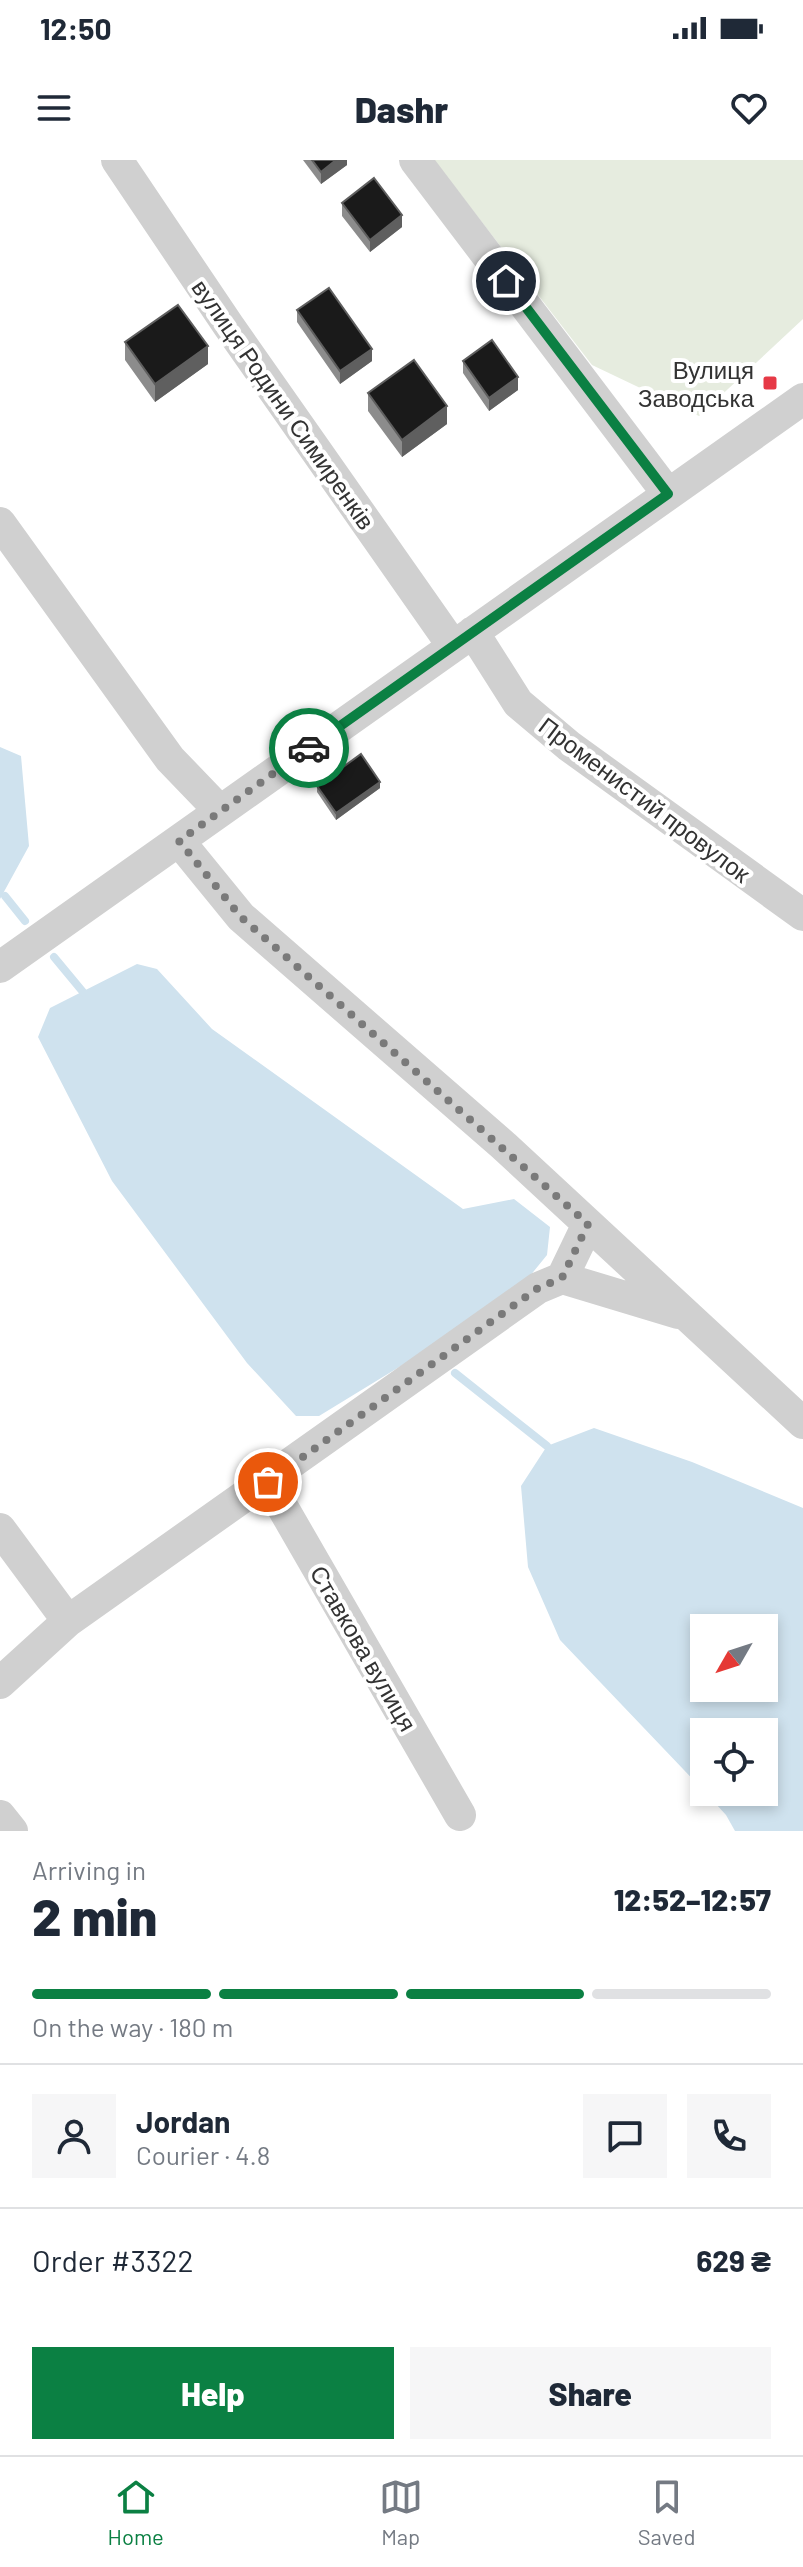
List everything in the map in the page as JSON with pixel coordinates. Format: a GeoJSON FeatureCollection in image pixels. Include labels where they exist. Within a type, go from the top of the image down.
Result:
{"type":"FeatureCollection","features":[{"type":"Feature","properties":{"kind":"street","name":"вулиця Родини Симиренків"},"geometry":{"type":"LineString","coordinates":[[117,160],[273,390],[463,639]]}},
{"type":"Feature","properties":{"kind":"street"},"geometry":{"type":"LineString","coordinates":[[415,160],[668,494]]}},
{"type":"Feature","properties":{"kind":"street"},"geometry":{"type":"LineString","coordinates":[[0,967],[803,399]]}},
{"type":"Feature","properties":{"kind":"street"},"geometry":{"type":"LineString","coordinates":[[0,523],[170,759],[220,811]]}},
{"type":"Feature","properties":{"kind":"street","name":"Променистий провулок"},"geometry":{"type":"LineString","coordinates":[[463,639],[518,703],[559,738],[803,915]]}},
{"type":"Feature","properties":{"kind":"street"},"geometry":{"type":"LineString","coordinates":[[179,841],[241,917],[588,1224],[803,1423]]}},
{"type":"Feature","properties":{"kind":"street"},"geometry":{"type":"LineString","coordinates":[[562,1278],[588,1224]]}},
{"type":"Feature","properties":{"kind":"street"},"geometry":{"type":"LineString","coordinates":[[0,1683],[68,1621],[538,1288],[562,1278],[686,1315]]}},
{"type":"Feature","properties":{"kind":"street","name":"Ставкова вулиця"},"geometry":{"type":"LineString","coordinates":[[268,1482],[460,1815]]}},
{"type":"Feature","properties":{"kind":"street"},"geometry":{"type":"LineString","coordinates":[[0,1529],[68,1621]]}},
{"type":"Feature","properties":{"kind":"street"},"geometry":{"type":"LineString","coordinates":[[0,1816],[12,1831]]}},
{"type":"Feature","properties":{"kind":"shaded area"},"geometry":{"type":"Polygon","coordinates":[[[434,160],[803,160],[803,319],[699,416],[592,365],[434,160]]]}},
{"type":"Feature","properties":{"kind":"water"},"geometry":{"type":"Polygon","coordinates":[[[0,747],[21,756],[29,846],[0,899],[0,747]]]}},
{"type":"Feature","properties":{"kind":"water"},"geometry":{"type":"Polygon","coordinates":[[[137,964],[157,969],[212,1029],[463,1209],[514,1199],[550,1227],[547,1255],[512,1298],[319,1416],[296,1416],[247,1363],[112,1181],[38,1037],[50,1008],[137,964]]]}},
{"type":"Feature","properties":{"kind":"water"},"geometry":{"type":"Polygon","coordinates":[[[594,1428],[692,1462],[803,1508],[803,1831],[735,1831],[718,1806],[778,1806],[778,1718],[690,1718],[690,1776],[560,1640],[528,1567],[521,1486],[547,1446],[594,1428]]]}},
{"type":"Feature","properties":{"kind":"building"},"geometry":{"type":"Polygon","coordinates":[[[312,160],[336,160],[321,172],[312,160]]]}},
{"type":"Feature","properties":{"kind":"building"},"geometry":{"type":"Polygon","coordinates":[[[374,178],[402,215],[370,240],[342,203],[374,178]]]}},
{"type":"Feature","properties":{"kind":"building"},"geometry":{"type":"Polygon","coordinates":[[[329,288],[372,349],[340,371],[297,310],[329,288]]]}},
{"type":"Feature","properties":{"kind":"building"},"geometry":{"type":"Polygon","coordinates":[[[178,305],[208,346],[155,384],[125,342],[178,305]]]}},
{"type":"Feature","properties":{"kind":"building"},"geometry":{"type":"Polygon","coordinates":[[[492,340],[518,377],[489,398],[463,361],[492,340]]]}},
{"type":"Feature","properties":{"kind":"building"},"geometry":{"type":"Polygon","coordinates":[[[414,360],[447,406],[402,440],[368,393],[414,360]]]}},
{"type":"Feature","properties":{"kind":"building"},"geometry":{"type":"Polygon","coordinates":[[[361,754],[380,782],[336,813],[317,786],[361,754]]]}},
{"type":"Feature","properties":{"kind":"waterway"},"geometry":{"type":"LineString","coordinates":[[5,896],[25,921]]}},
{"type":"Feature","properties":{"kind":"waterway"},"geometry":{"type":"LineString","coordinates":[[54,957],[83,992]]}},
{"type":"Feature","properties":{"kind":"waterway"},"geometry":{"type":"LineString","coordinates":[[455,1373],[547,1446]]}},
{"type":"Feature","properties":{"kind":"way so far"},"geometry":{"type":"LineString","coordinates":[[268,1482],[538,1288],[562,1278],[588,1224],[504,1146],[241,917],[179,841],[309,748]]}},
{"type":"Feature","properties":{"kind":"place","name":"Вулиця Заводська"},"geometry":{"type":"Point","coordinates":[770,383]}},
{"type":"Feature","properties":{"kind":"route"},"geometry":{"type":"LineString","coordinates":[[309,748],[668,494],[506,281]]}}]}
